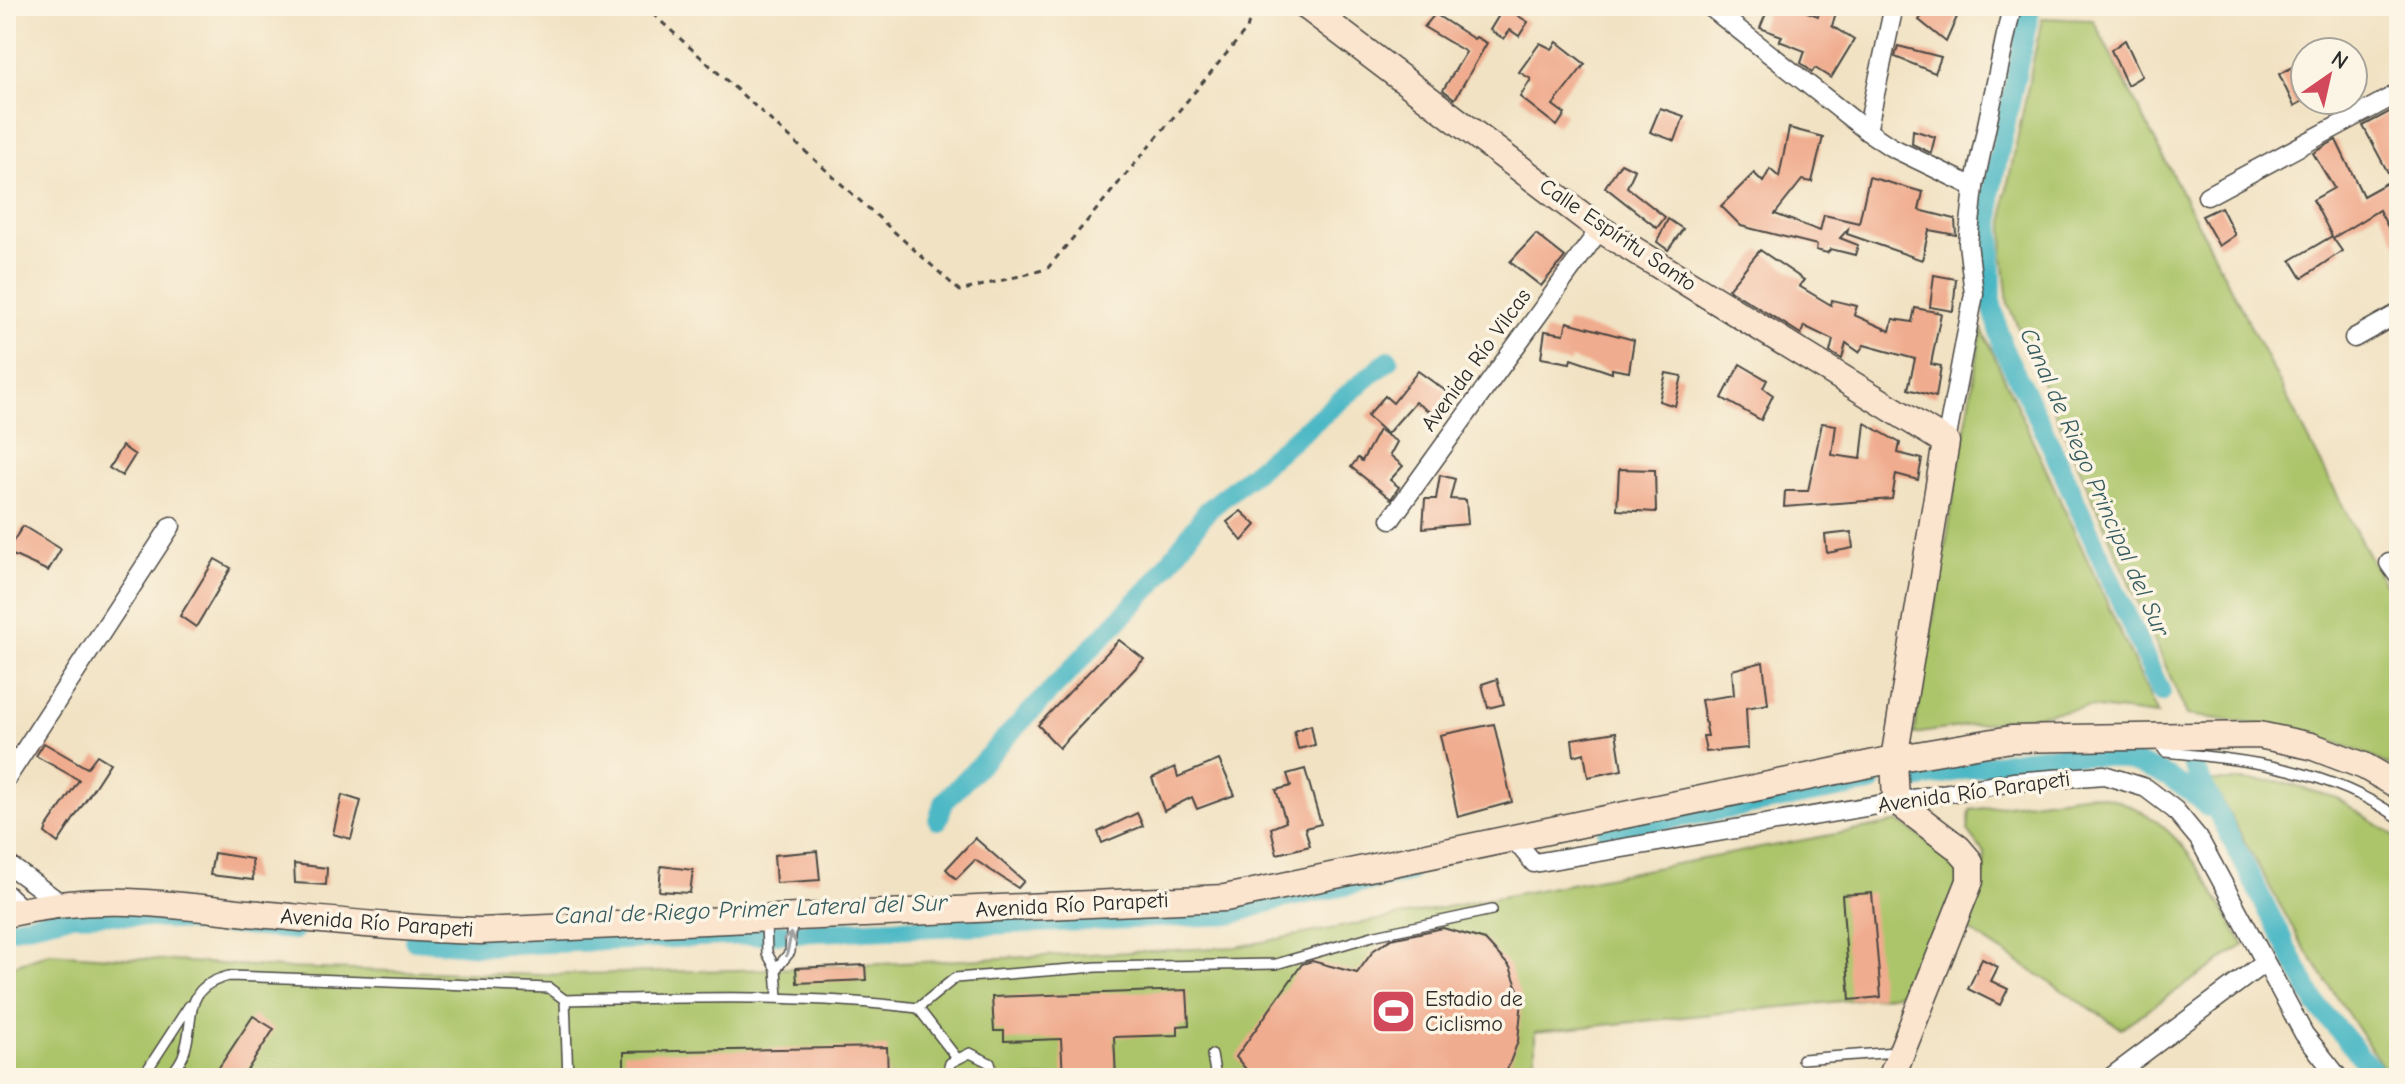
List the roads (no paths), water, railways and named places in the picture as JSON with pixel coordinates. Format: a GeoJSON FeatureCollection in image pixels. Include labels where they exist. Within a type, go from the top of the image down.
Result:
{"type":"FeatureCollection","features":[{"type":"Feature","properties":{"kind":"street","name":"Calle Espíritu Santo"},"geometry":{"type":"LineString","coordinates":[[1306,6],[1600,229],[1946,442]]}},
{"type":"Feature","properties":{"kind":"street"},"geometry":{"type":"LineString","coordinates":[[1709,6],[1867,131],[1891,147],[1974,187]]}},
{"type":"Feature","properties":{"kind":"street"},"geometry":{"type":"LineString","coordinates":[[1867,131],[1894,6]]}},
{"type":"Feature","properties":{"kind":"street"},"geometry":{"type":"LineString","coordinates":[[1891,1078],[1970,881],[1970,862],[1958,848],[1896,801],[1894,759],[1946,442],[1974,294],[1968,243],[1974,187],[2012,6]]}},
{"type":"Feature","properties":{"kind":"street"},"geometry":{"type":"LineString","coordinates":[[2207,196],[2399,93]]}},
{"type":"Feature","properties":{"kind":"street","name":"Avenida Río Vilcas"},"geometry":{"type":"LineString","coordinates":[[1391,519],[1600,229]]}},
{"type":"Feature","properties":{"kind":"street"},"geometry":{"type":"LineString","coordinates":[[2354,338],[2399,313]]}},
{"type":"Feature","properties":{"kind":"street"},"geometry":{"type":"LineString","coordinates":[[6,779],[171,526]]}},
{"type":"Feature","properties":{"kind":"street","name":"Avenida Río Parapeti"},"geometry":{"type":"LineString","coordinates":[[12,906],[118,899],[411,929],[480,931],[1225,898],[1894,759],[2011,739],[2259,735],[2338,756],[2364,766],[2399,786]]}},
{"type":"Feature","properties":{"kind":"street","name":"Avenida Río Parapeti"},"geometry":{"type":"LineString","coordinates":[[1512,837],[1534,863],[2013,782],[2104,775],[2146,788],[2175,810],[2199,839],[2304,1034],[2339,1078]]}},
{"type":"Feature","properties":{"kind":"street"},"geometry":{"type":"LineString","coordinates":[[6,863],[59,902]]}},
{"type":"Feature","properties":{"kind":"street"},"geometry":{"type":"LineString","coordinates":[[2110,1078],[2264,963]]}},
{"type":"Feature","properties":{"kind":"lane"},"geometry":{"type":"LineString","coordinates":[[2153,735],[2165,752],[2307,772],[2376,802],[2399,818]]}},
{"type":"Feature","properties":{"kind":"lane"},"geometry":{"type":"LineString","coordinates":[[918,1008],[955,978],[1097,967],[1276,964],[1376,935],[1492,910]]}},
{"type":"Feature","properties":{"kind":"lane"},"geometry":{"type":"LineString","coordinates":[[776,969],[790,952],[793,917]]}},
{"type":"Feature","properties":{"kind":"lane"},"geometry":{"type":"LineString","coordinates":[[766,918],[767,953],[776,969],[778,997]]}},
{"type":"Feature","properties":{"kind":"lane"},"geometry":{"type":"LineString","coordinates":[[142,1078],[191,1003],[210,980],[229,976],[549,988],[565,1000],[847,999],[918,1008],[956,1057]]}},
{"type":"Feature","properties":{"kind":"lane"},"geometry":{"type":"LineString","coordinates":[[565,1000],[568,1078]]}},
{"type":"Feature","properties":{"kind":"lane"},"geometry":{"type":"LineString","coordinates":[[169,1078],[183,1057],[191,1003]]}},
{"type":"Feature","properties":{"kind":"lane"},"geometry":{"type":"LineString","coordinates":[[1802,1059],[1903,1051]]}},
{"type":"Feature","properties":{"kind":"lane"},"geometry":{"type":"LineString","coordinates":[[946,1078],[947,1069],[956,1057],[970,1053],[984,1057],[994,1078]]}},
{"type":"Feature","properties":{"kind":"lane"},"geometry":{"type":"LineString","coordinates":[[1212,1055],[1216,1078]]}},
{"type":"Feature","properties":{"kind":"waterway","name":"Canal de Riego Principal del Sur"},"geometry":{"type":"LineString","coordinates":[[2031,6],[1991,191],[1992,305],[2002,346],[2043,428],[2161,692]]}},
{"type":"Feature","properties":{"kind":"waterway"},"geometry":{"type":"LineString","coordinates":[[938,820],[944,802],[1154,583],[1207,511],[1389,360]]}},
{"type":"Feature","properties":{"kind":"waterway","name":"Canal de Riego Primer Lateral del Sur"},"geometry":{"type":"LineString","coordinates":[[1916,779],[2031,758],[2069,755],[2106,757],[2141,765],[2175,781],[2207,807]]}},
{"type":"Feature","properties":{"kind":"waterway","name":"Canal de Riego Principal del Sur"},"geometry":{"type":"LineString","coordinates":[[2192,763],[2316,1004],[2379,1078]]}},
{"type":"Feature","properties":{"kind":"waterway","name":"Canal de Riego Primer Lateral del Sur"},"geometry":{"type":"LineString","coordinates":[[1607,831],[1871,783]]}},
{"type":"Feature","properties":{"kind":"waterway","name":"Canal de Riego Primer Lateral del Sur"},"geometry":{"type":"LineString","coordinates":[[414,940],[481,946],[1230,915],[1273,901],[1408,873]]}},
{"type":"Feature","properties":{"kind":"waterway","name":"Canal de Riego Primer Lateral del Sur"},"geometry":{"type":"LineString","coordinates":[[6,930],[71,915],[106,914],[294,930]]}},
{"type":"Feature","properties":{"kind":"place","name":"Estadio de Ciclismo"},"geometry":{"type":"Point","coordinates":[1394,1012]}}]}
